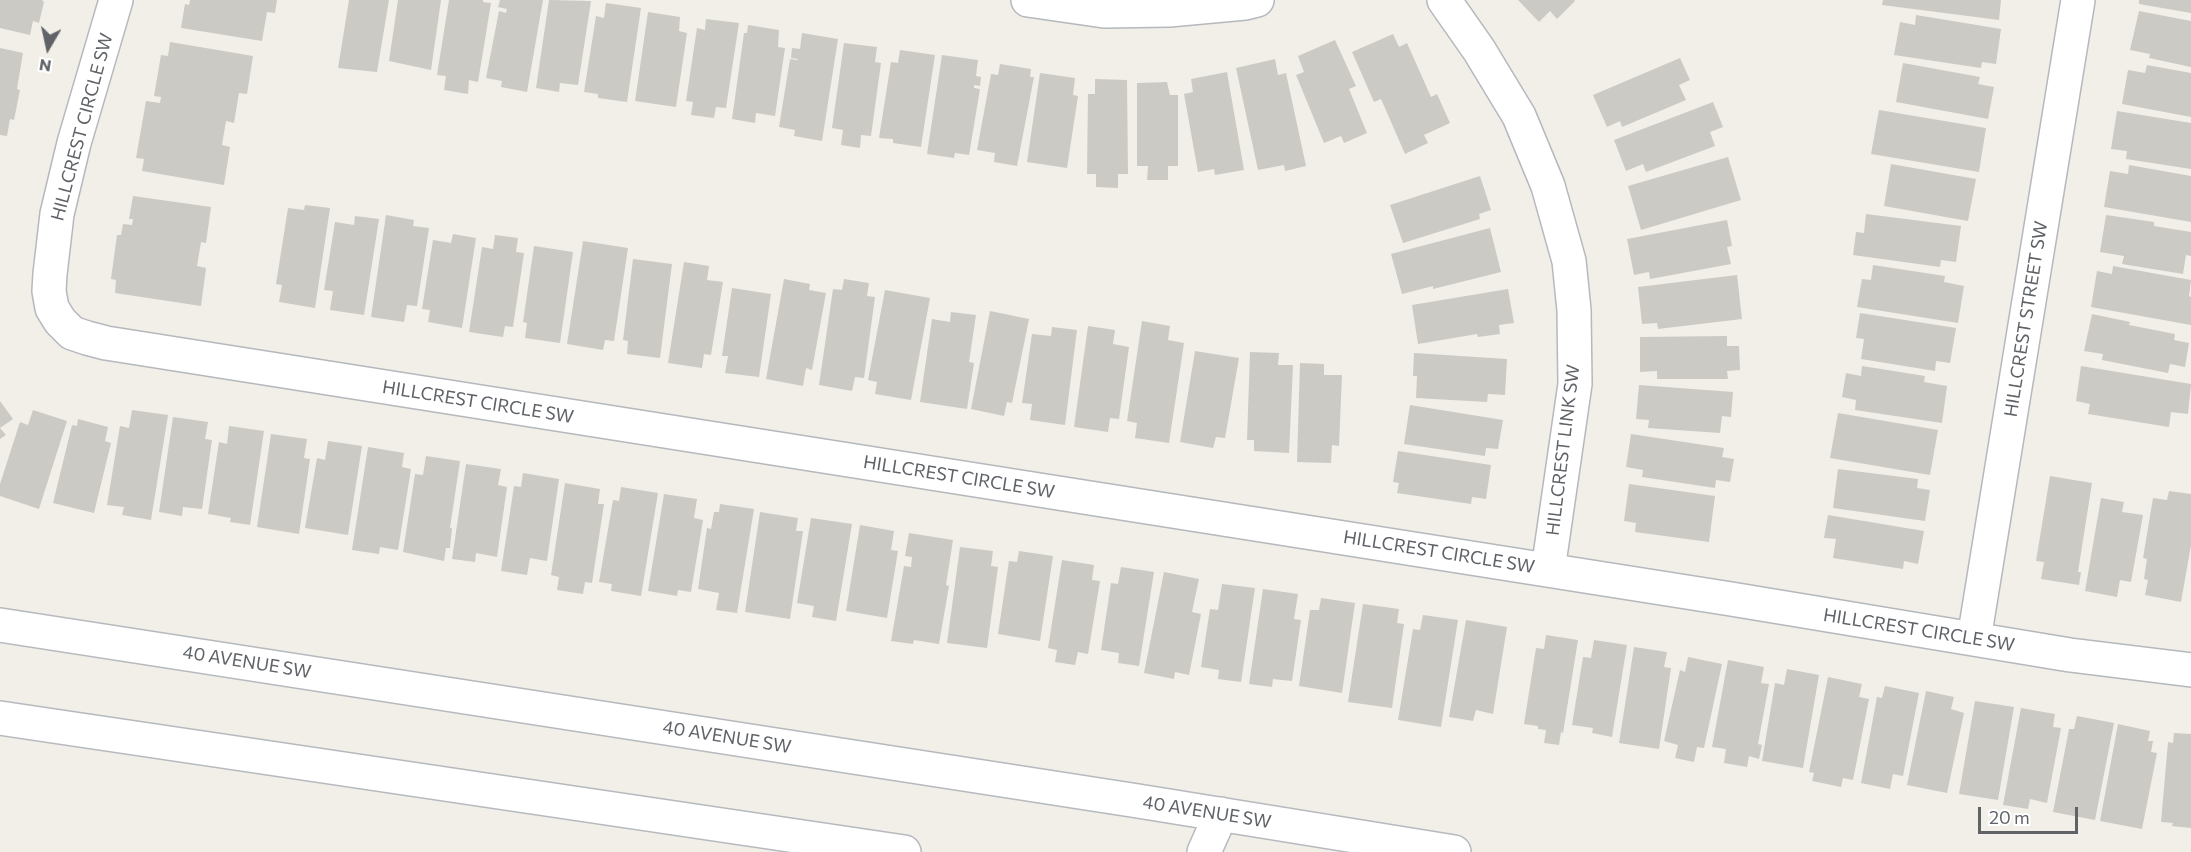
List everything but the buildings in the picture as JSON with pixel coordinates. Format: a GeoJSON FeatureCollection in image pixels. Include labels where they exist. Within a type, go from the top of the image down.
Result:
{"type":"FeatureCollection","features":[{"type":"Feature","properties":{"kind":"street","name":"HILLCREST CIRCLE SW"},"geometry":{"type":"LineString","coordinates":[[116,0],[74,143],[57,214],[49,291],[52,308],[60,321],[72,333],[106,343],[2081,656],[2191,670]]}},
{"type":"Feature","properties":{"kind":"street"},"geometry":{"type":"LineString","coordinates":[[1028,0],[1104,11],[1169,10],[1257,0]]}},
{"type":"Feature","properties":{"kind":"street","name":"HILLCREST LINK SW"},"geometry":{"type":"LineString","coordinates":[[1444,0],[1479,50],[1519,116],[1548,186],[1569,261],[1574,310],[1575,384],[1548,570]]}},
{"type":"Feature","properties":{"kind":"street","name":"HILLCREST STREET SW"},"geometry":{"type":"LineString","coordinates":[[1974,639],[2078,0]]}},
{"type":"Feature","properties":{"kind":"street","name":"40 AVENUE SW"},"geometry":{"type":"LineString","coordinates":[[0,625],[1454,852]]}},
{"type":"Feature","properties":{"kind":"street"},"geometry":{"type":"LineString","coordinates":[[0,718],[904,852]]}},
{"type":"Feature","properties":{"kind":"street"},"geometry":{"type":"LineString","coordinates":[[1204,852],[1221,814]]}},
{"type":"Feature","properties":{"kind":"street"},"geometry":{"type":"LineString","coordinates":[[1221,814],[1225,852]]}}]}
